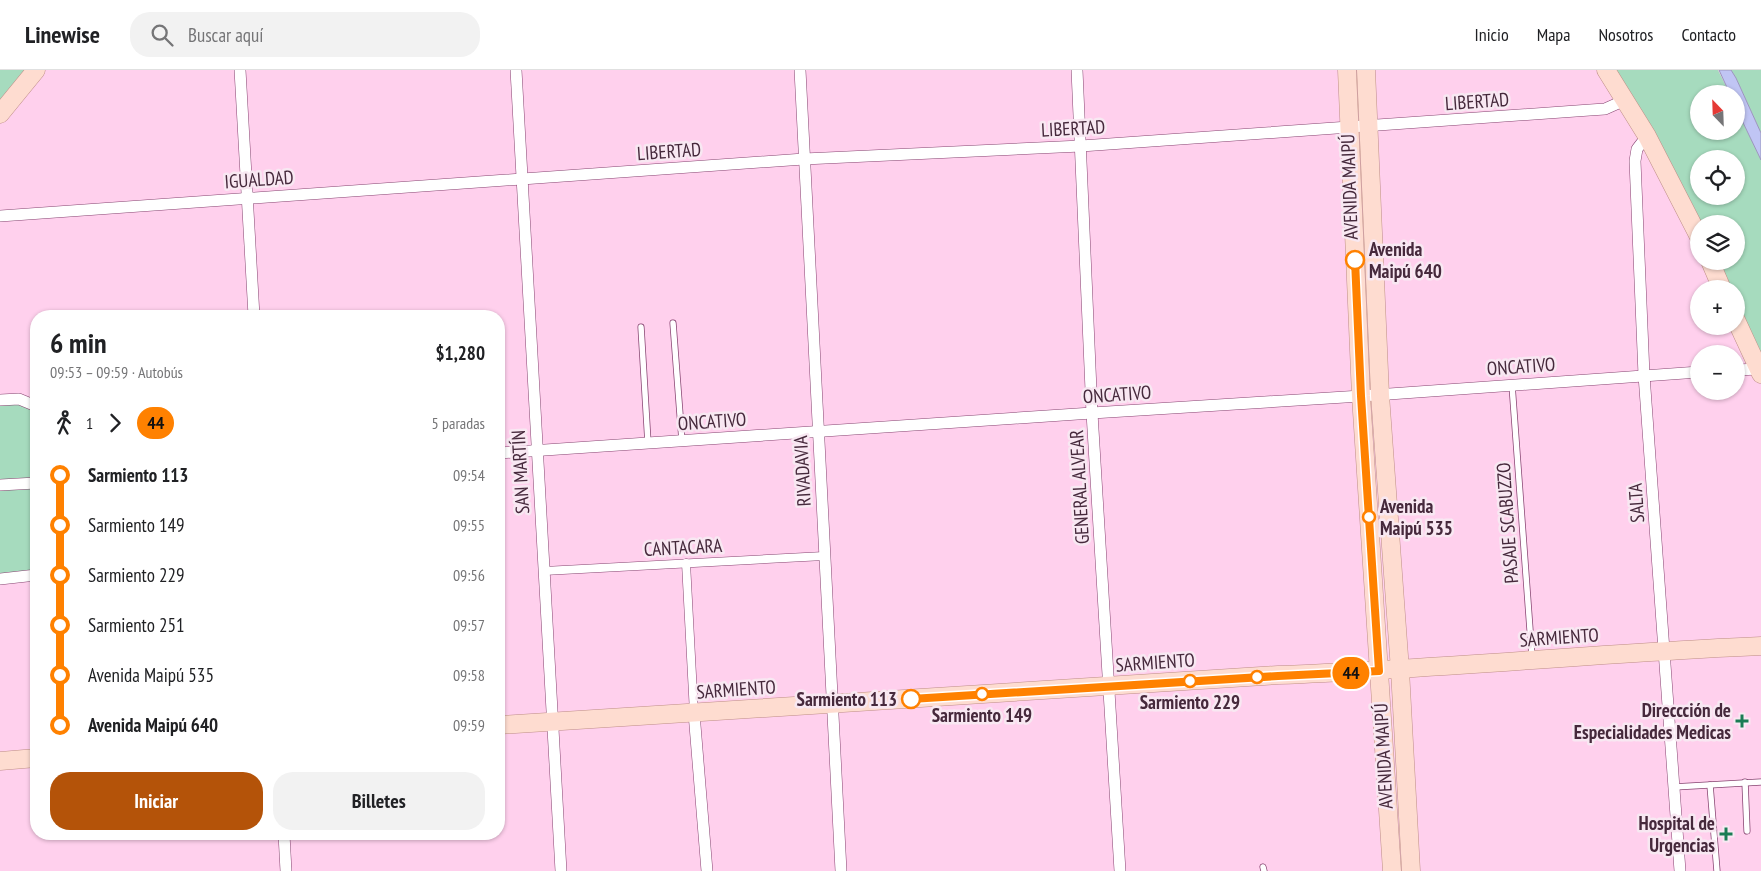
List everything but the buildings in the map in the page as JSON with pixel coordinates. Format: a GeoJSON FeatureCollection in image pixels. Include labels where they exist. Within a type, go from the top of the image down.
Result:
{"type":"FeatureCollection","features":[{"type":"Feature","properties":{"kind":"main road"},"geometry":{"type":"LineString","coordinates":[[0,114],[36,70]]}},
{"type":"Feature","properties":{"kind":"main road","name":"AVENIDA MAIPÚ"},"geometry":{"type":"LineString","coordinates":[[1347,70],[1361,396],[1392,871]]}},
{"type":"Feature","properties":{"kind":"main road","name":"AVENIDA MAIPÚ"},"geometry":{"type":"LineString","coordinates":[[1366,70],[1380,395],[1400,670],[1411,871]]}},
{"type":"Feature","properties":{"kind":"main road"},"geometry":{"type":"LineString","coordinates":[[1606,70],[1647,136],[1690,220]]}},
{"type":"Feature","properties":{"kind":"main road"},"geometry":{"type":"LineString","coordinates":[[1743,335],[1760,372]]}},
{"type":"Feature","properties":{"kind":"main road","name":"SARMIENTO"},"geometry":{"type":"LineString","coordinates":[[505,726],[1109,686],[1400,670],[1532,659],[1761,646]]}},
{"type":"Feature","properties":{"kind":"main road"},"geometry":{"type":"LineString","coordinates":[[0,761],[30,758]]}},
{"type":"Feature","properties":{"kind":"street"},"geometry":{"type":"LineString","coordinates":[[240,70],[254,310]]}},
{"type":"Feature","properties":{"kind":"street","name":"SAN MARTÍN"},"geometry":{"type":"LineString","coordinates":[[516,70],[560,871]]}},
{"type":"Feature","properties":{"kind":"street","name":"RIVADAVIA"},"geometry":{"type":"LineString","coordinates":[[800,70],[841,871]]}},
{"type":"Feature","properties":{"kind":"street","name":"GENERAL ALVEAR"},"geometry":{"type":"LineString","coordinates":[[1077,70],[1092,413],[1120,871]]}},
{"type":"Feature","properties":{"kind":"street","name":"LIBERTAD"},"geometry":{"type":"LineString","coordinates":[[522,178],[804,159],[1081,146],[1349,128],[1605,109],[1625,100]]}},
{"type":"Feature","properties":{"kind":"street","name":"SALTA"},"geometry":{"type":"LineString","coordinates":[[1647,136],[1637,149],[1635,161],[1644,375],[1680,871]]}},
{"type":"Feature","properties":{"kind":"street","name":"IGUALDAD"},"geometry":{"type":"LineString","coordinates":[[0,216],[522,178]]}},
{"type":"Feature","properties":{"kind":"street"},"geometry":{"type":"LineString","coordinates":[[1745,371],[1760,372]]}},
{"type":"Feature","properties":{"kind":"street","name":"ONCATIVO"},"geometry":{"type":"LineString","coordinates":[[505,453],[1380,395],[1690,372]]}},
{"type":"Feature","properties":{"kind":"street"},"geometry":{"type":"LineString","coordinates":[[0,400],[19,399],[30,404]]}},
{"type":"Feature","properties":{"kind":"street"},"geometry":{"type":"LineString","coordinates":[[0,485],[30,483]]}},
{"type":"Feature","properties":{"kind":"street","name":"CANTACARA"},"geometry":{"type":"LineString","coordinates":[[544,571],[824,556]]}},
{"type":"Feature","properties":{"kind":"street"},"geometry":{"type":"LineString","coordinates":[[686,563],[694,713],[707,871]]}},
{"type":"Feature","properties":{"kind":"street"},"geometry":{"type":"LineString","coordinates":[[0,579],[30,576]]}},
{"type":"Feature","properties":{"kind":"street"},"geometry":{"type":"LineString","coordinates":[[284,840],[286,871]]}},
{"type":"Feature","properties":{"kind":"lane"},"geometry":{"type":"LineString","coordinates":[[673,323],[682,440]]}},
{"type":"Feature","properties":{"kind":"lane"},"geometry":{"type":"LineString","coordinates":[[641,327],[648,443]]}},
{"type":"Feature","properties":{"kind":"lane","name":"PASAJE SCABUZZO"},"geometry":{"type":"LineString","coordinates":[[1512,384],[1532,659]]}},
{"type":"Feature","properties":{"kind":"lane"},"geometry":{"type":"LineString","coordinates":[[1744,782],[1747,831]]}},
{"type":"Feature","properties":{"kind":"lane"},"geometry":{"type":"LineString","coordinates":[[1674,788],[1761,782]]}},
{"type":"Feature","properties":{"kind":"lane"},"geometry":{"type":"LineString","coordinates":[[1710,785],[1717,871]]}},
{"type":"Feature","properties":{"kind":"green space"},"geometry":{"type":"Polygon","coordinates":[[[0,70],[36,70],[0,114],[0,70]]]}},
{"type":"Feature","properties":{"kind":"green space"},"geometry":{"type":"Polygon","coordinates":[[[1606,70],[1718,70],[1726,85],[1690,85],[1690,140],[1745,140],[1745,127],[1761,160],[1761,374],[1743,335],[1745,335],[1745,280],[1718,280],[1714,270],[1745,270],[1745,215],[1694,215],[1606,70]]]}},
{"type":"Feature","properties":{"kind":"green space"},"geometry":{"type":"Polygon","coordinates":[[[1731,70],[1761,70],[1761,133],[1745,98],[1745,85],[1739,85],[1731,70]]]}},
{"type":"Feature","properties":{"kind":"green space"},"geometry":{"type":"Polygon","coordinates":[[[0,400],[30,405],[30,576],[0,579],[0,400]]]}},
{"type":"Feature","properties":{"kind":"water"},"geometry":{"type":"Polygon","coordinates":[[[1719,70],[1731,70],[1739,85],[1726,85],[1719,70]]]}},
{"type":"Feature","properties":{"kind":"water"},"geometry":{"type":"Polygon","coordinates":[[[1745,98],[1761,133],[1761,160],[1745,127],[1745,98]]]}},
{"type":"Feature","properties":{"kind":"bus line","name":"44"},"geometry":{"type":"LineString","coordinates":[[911,699],[1379,671],[1361,396],[1355,260]]}},
{"type":"Feature","properties":{"kind":"place","name":"Avenida Maipú 640"},"geometry":{"type":"Point","coordinates":[1355,260]}},
{"type":"Feature","properties":{"kind":"place","name":"Avenida Maipú 535"},"geometry":{"type":"Point","coordinates":[1369,517]}},
{"type":"Feature","properties":{"kind":"place","name":"Sarmiento 229"},"geometry":{"type":"Point","coordinates":[1190,681]}},
{"type":"Feature","properties":{"kind":"place","name":"Sarmiento 149"},"geometry":{"type":"Point","coordinates":[982,694]}},
{"type":"Feature","properties":{"kind":"place","name":"Sarmiento 113"},"geometry":{"type":"Point","coordinates":[911,699]}},
{"type":"Feature","properties":{"kind":"place","name":"Direccción de Especialidades Medicas"},"geometry":{"type":"Point","coordinates":[1742,721]}},
{"type":"Feature","properties":{"kind":"place","name":"Hospital de Urgencias"},"geometry":{"type":"Point","coordinates":[1726,834]}}]}
